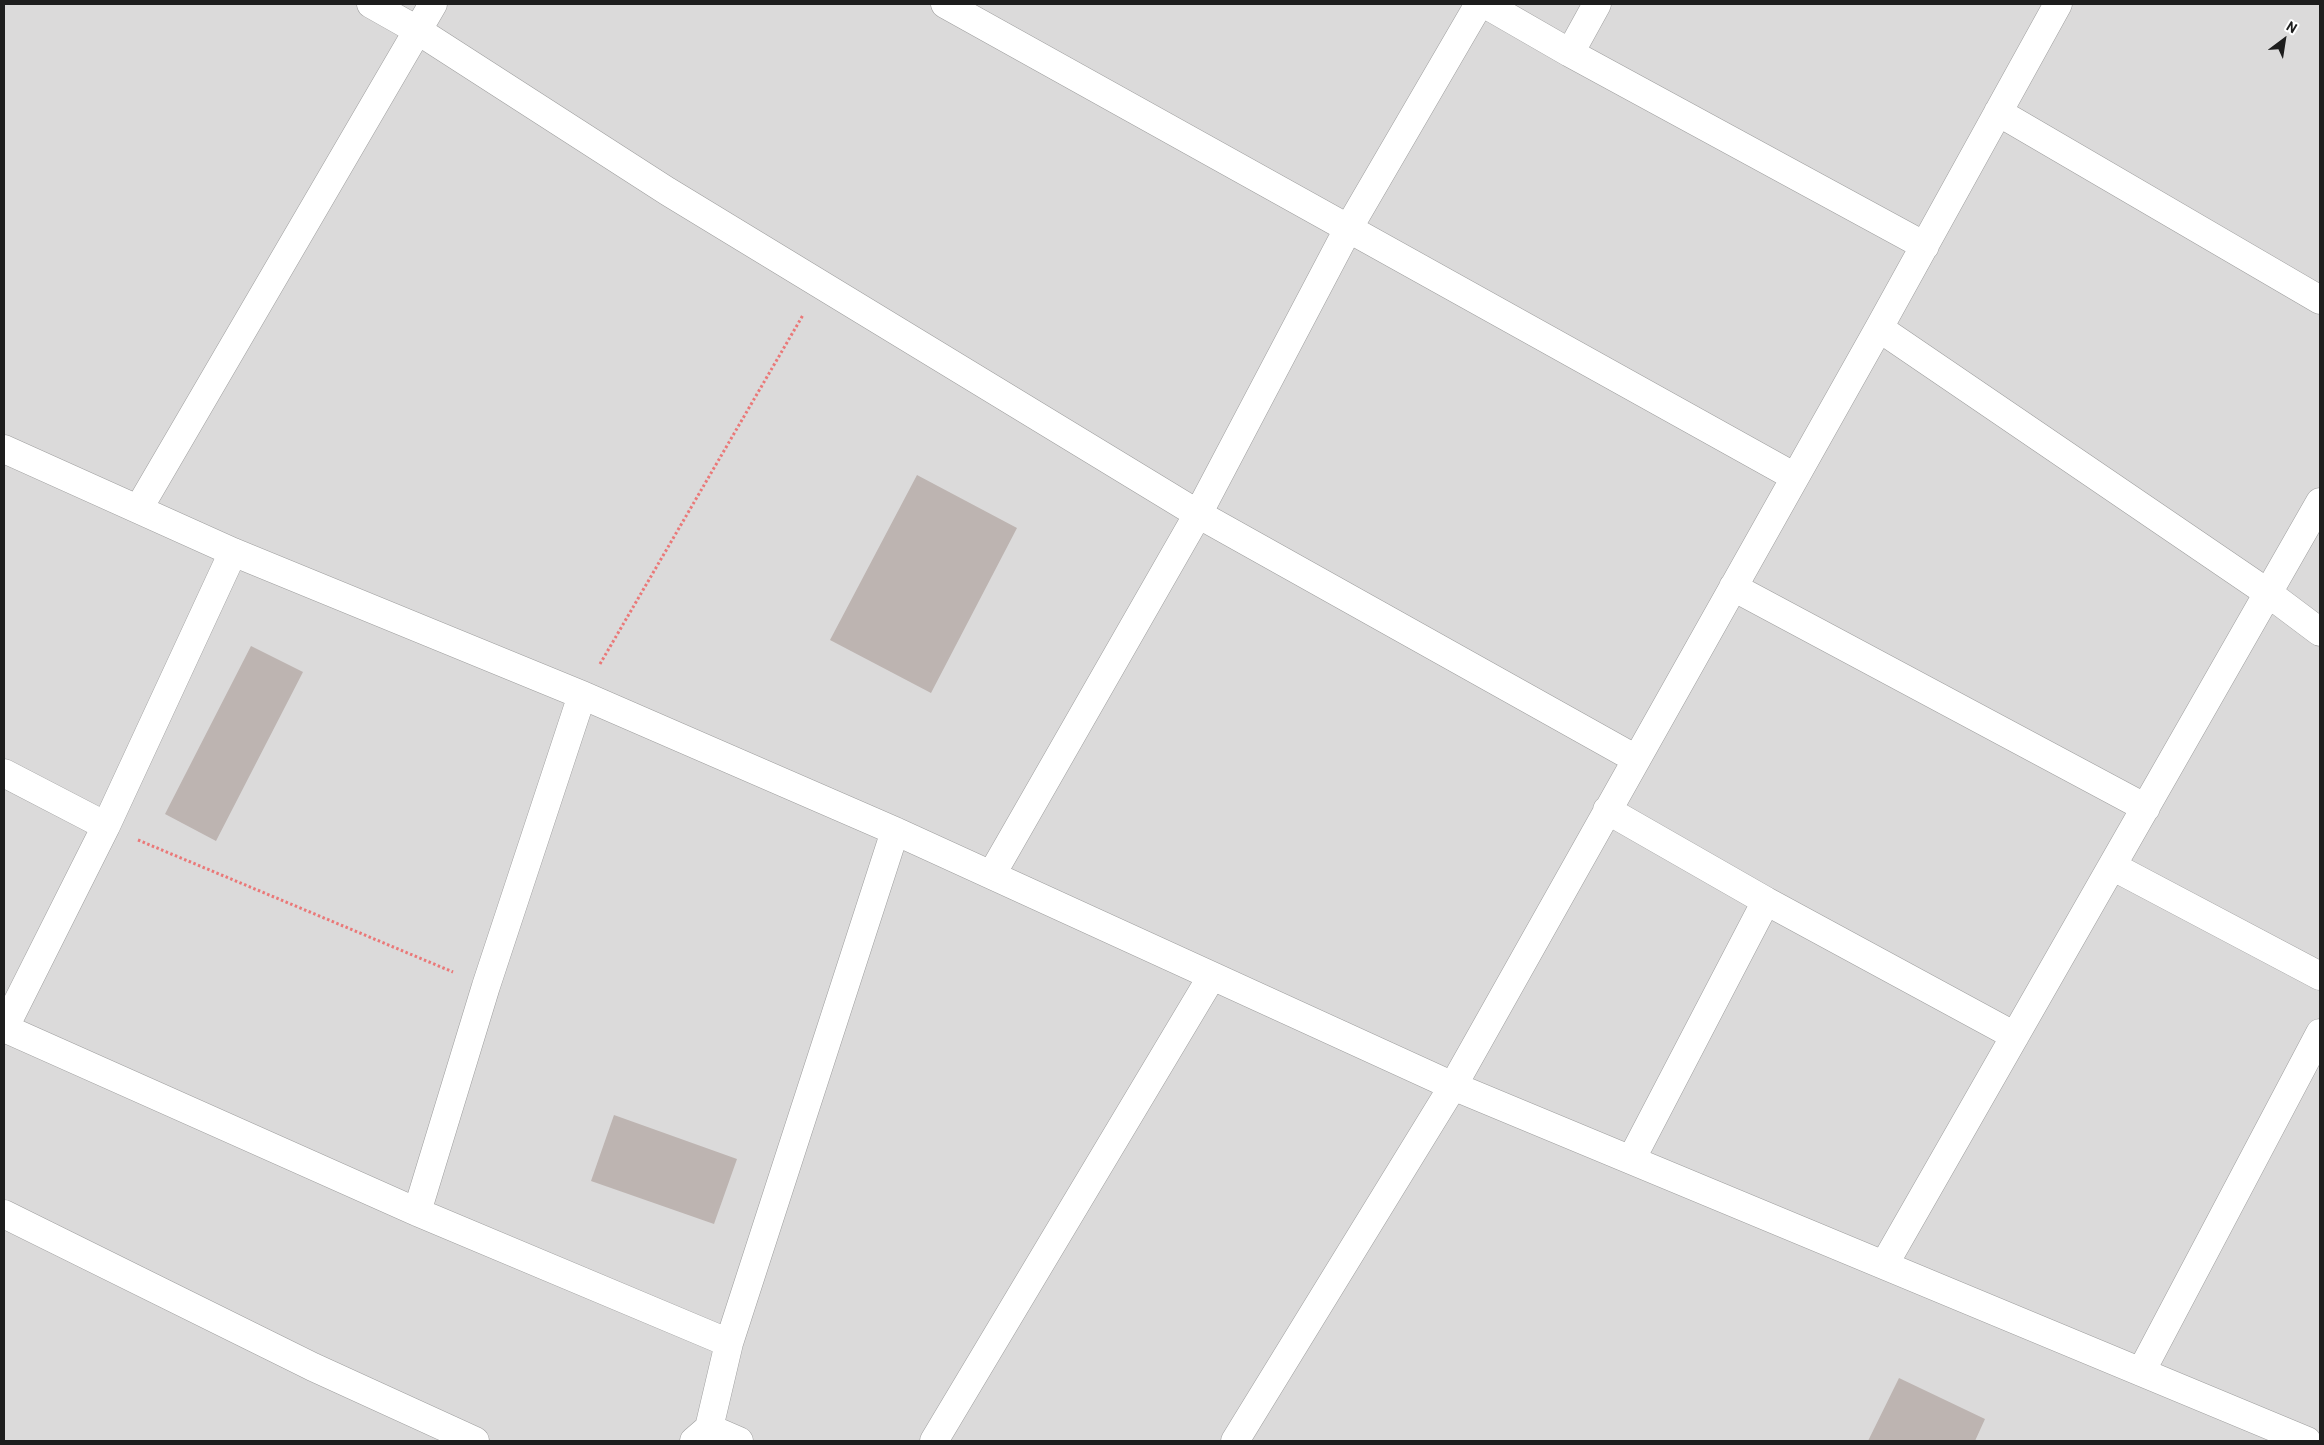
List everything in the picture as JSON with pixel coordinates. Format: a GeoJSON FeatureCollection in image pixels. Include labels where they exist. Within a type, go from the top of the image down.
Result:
{"type":"FeatureCollection","features":[{"type":"Feature","properties":{"kind":"street"},"geometry":{"type":"LineString","coordinates":[[371,4],[417,30],[667,191],[1198,514],[1636,759]]}},
{"type":"Feature","properties":{"kind":"street"},"geometry":{"type":"LineString","coordinates":[[139,508],[433,4]]}},
{"type":"Feature","properties":{"kind":"street"},"geometry":{"type":"LineString","coordinates":[[945,4],[1795,477]]}},
{"type":"Feature","properties":{"kind":"street"},"geometry":{"type":"LineString","coordinates":[[992,874],[1198,514],[1348,229],[1479,4]]}},
{"type":"Feature","properties":{"kind":"street"},"geometry":{"type":"LineString","coordinates":[[1485,4],[1570,53],[1925,246]]}},
{"type":"Feature","properties":{"kind":"street"},"geometry":{"type":"LineString","coordinates":[[1570,53],[1597,4]]}},
{"type":"Feature","properties":{"kind":"street"},"geometry":{"type":"LineString","coordinates":[[1235,1441],[1452,1086],[1925,246],[2058,4]]}},
{"type":"Feature","properties":{"kind":"street"},"geometry":{"type":"LineString","coordinates":[[1998,112],[2320,300]]}},
{"type":"Feature","properties":{"kind":"street"},"geometry":{"type":"LineString","coordinates":[[1879,328],[2268,593],[2320,632]]}},
{"type":"Feature","properties":{"kind":"street"},"geometry":{"type":"LineString","coordinates":[[4,449],[139,508],[233,552],[582,695],[895,831],[1452,1086],[2307,1441]]}},
{"type":"Feature","properties":{"kind":"street"},"geometry":{"type":"LineString","coordinates":[[1884,1265],[2320,502]]}},
{"type":"Feature","properties":{"kind":"street"},"geometry":{"type":"LineString","coordinates":[[233,552],[106,826],[4,1028],[417,1212],[729,1343]]}},
{"type":"Feature","properties":{"kind":"street"},"geometry":{"type":"LineString","coordinates":[[1733,587],[2146,808]]}},
{"type":"Feature","properties":{"kind":"street"},"geometry":{"type":"LineString","coordinates":[[417,1212],[486,986],[582,695]]}},
{"type":"Feature","properties":{"kind":"street"},"geometry":{"type":"LineString","coordinates":[[4,773],[106,826]]}},
{"type":"Feature","properties":{"kind":"street"},"geometry":{"type":"LineString","coordinates":[[1607,810],[1766,901],[2015,1036]]}},
{"type":"Feature","properties":{"kind":"street"},"geometry":{"type":"LineString","coordinates":[[739,1441],[702,1435],[729,1343],[895,831]]}},
{"type":"Feature","properties":{"kind":"street"},"geometry":{"type":"LineString","coordinates":[[2112,866],[2320,976]]}},
{"type":"Feature","properties":{"kind":"street"},"geometry":{"type":"LineString","coordinates":[[1632,1160],[1766,901]]}},
{"type":"Feature","properties":{"kind":"street"},"geometry":{"type":"LineString","coordinates":[[934,1441],[1212,976]]}},
{"type":"Feature","properties":{"kind":"street"},"geometry":{"type":"LineString","coordinates":[[2141,1372],[2320,1033]]}},
{"type":"Feature","properties":{"kind":"street"},"geometry":{"type":"LineString","coordinates":[[4,1214],[313,1367],[474,1441]]}},
{"type":"Feature","properties":{"kind":"path"},"geometry":{"type":"LineString","coordinates":[[582,695],[821,285]]}},
{"type":"Feature","properties":{"kind":"path"},"geometry":{"type":"LineString","coordinates":[[106,826],[486,986]]}},
{"type":"Feature","properties":{"kind":"shaded area"},"geometry":{"type":"Polygon","coordinates":[[[4,4],[2320,4],[2320,1441],[4,1441],[4,4]]]}},
{"type":"Feature","properties":{"kind":"building"},"geometry":{"type":"Polygon","coordinates":[[[917,475],[1017,528],[931,693],[830,640],[917,475]]]}},
{"type":"Feature","properties":{"kind":"building"},"geometry":{"type":"Polygon","coordinates":[[[251,646],[303,672],[216,841],[165,814],[251,646]]]}},
{"type":"Feature","properties":{"kind":"building"},"geometry":{"type":"Polygon","coordinates":[[[614,1115],[737,1159],[714,1224],[591,1181],[614,1115]]]}},
{"type":"Feature","properties":{"kind":"building"},"geometry":{"type":"Polygon","coordinates":[[[1899,1378],[1985,1419],[1975,1441],[1868,1441],[1899,1378]]]}}]}
